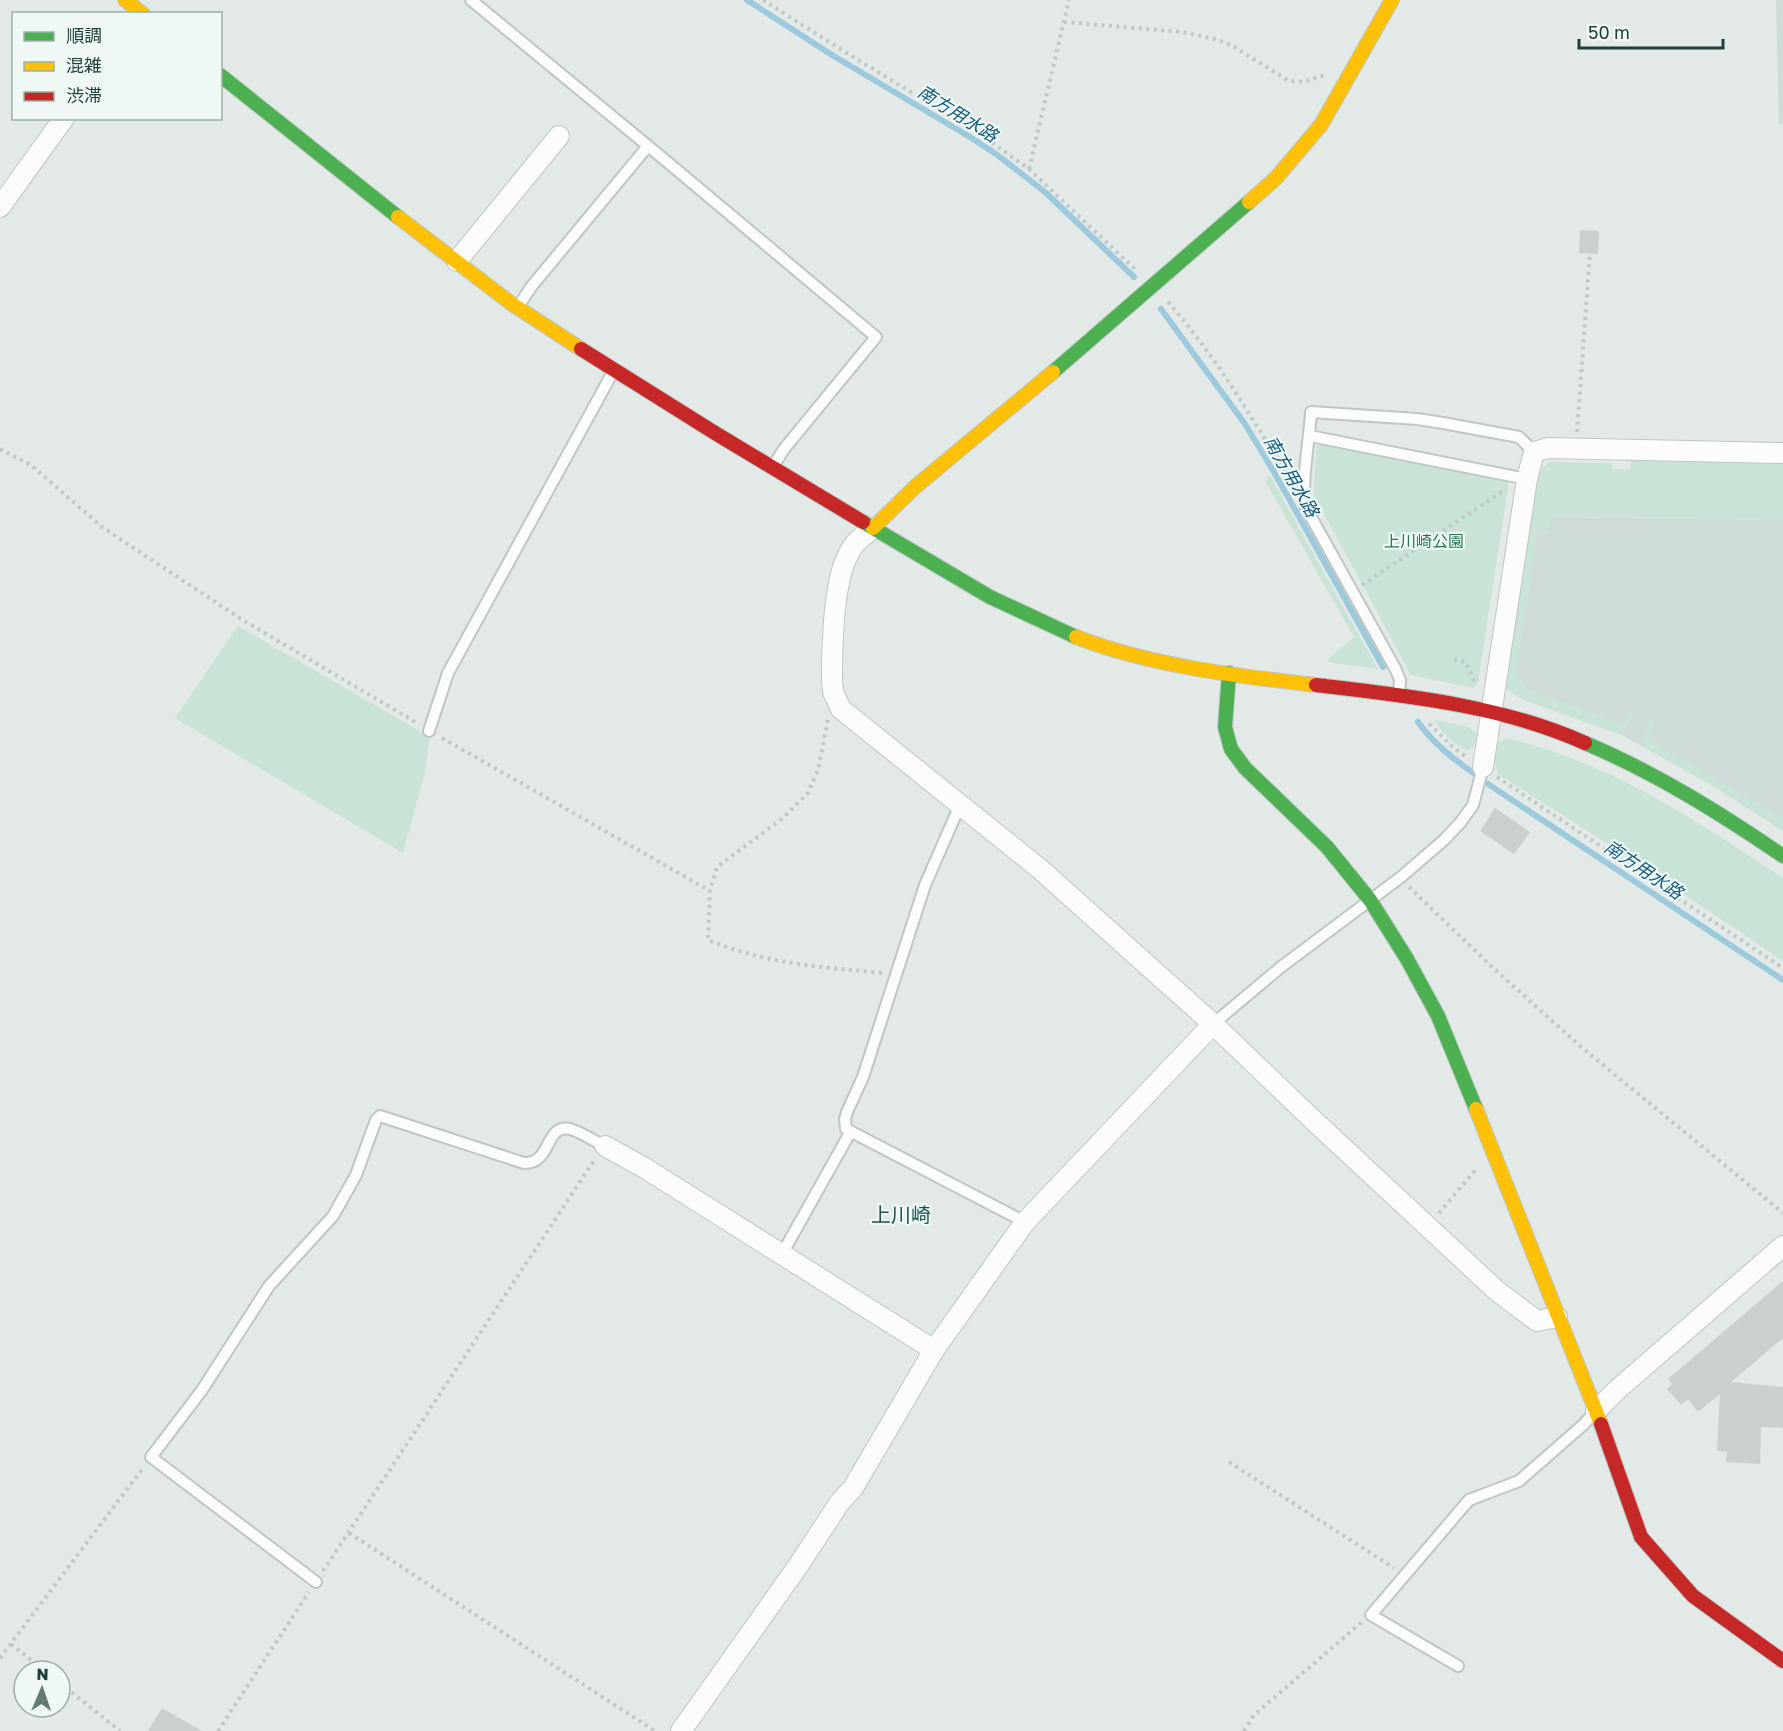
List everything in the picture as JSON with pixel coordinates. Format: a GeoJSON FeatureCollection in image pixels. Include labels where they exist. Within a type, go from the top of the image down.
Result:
{"type":"FeatureCollection","features":[{"type":"Feature","properties":{"kind":"street"},"geometry":{"type":"LineString","coordinates":[[1392,0],[1321,125],[1276,178],[1153,286],[915,487],[860,538],[847,555],[838,586],[833,693],[837,704],[846,715],[1040,869],[1213,1024],[1311,1119],[1497,1291],[1538,1321],[1557,1317]]}},
{"type":"Feature","properties":{"kind":"street"},"geometry":{"type":"LineString","coordinates":[[222,77],[518,307],[614,370],[772,468],[969,585],[1053,628],[1128,654],[1229,673],[1492,710],[1579,739],[1651,773],[1739,825],[1783,856]]}},
{"type":"Feature","properties":{"kind":"street"},"geometry":{"type":"LineString","coordinates":[[0,207],[63,120]]}},
{"type":"Feature","properties":{"kind":"street"},"geometry":{"type":"LineString","coordinates":[[457,261],[559,136]]}},
{"type":"Feature","properties":{"kind":"street"},"geometry":{"type":"LineString","coordinates":[[1483,767],[1519,484],[1534,452],[1548,448],[1783,453]]}},
{"type":"Feature","properties":{"kind":"street"},"geometry":{"type":"LineString","coordinates":[[1229,673],[1225,727],[1231,749],[1245,768],[1327,847],[1370,900],[1403,951],[1437,1016],[1493,1149],[1557,1317],[1596,1411],[1641,1537],[1693,1596],[1783,1661]]}},
{"type":"Feature","properties":{"kind":"street"},"geometry":{"type":"LineString","coordinates":[[681,1731],[798,1566],[840,1502],[853,1488],[934,1350],[1025,1222],[1213,1024]]}},
{"type":"Feature","properties":{"kind":"street"},"geometry":{"type":"LineString","coordinates":[[604,1146],[643,1167],[934,1350]]}},
{"type":"Feature","properties":{"kind":"street"},"geometry":{"type":"LineString","coordinates":[[1596,1411],[1618,1389],[1783,1246]]}},
{"type":"Feature","properties":{"kind":"lane"},"geometry":{"type":"LineString","coordinates":[[471,0],[876,337],[784,449],[772,468]]}},
{"type":"Feature","properties":{"kind":"lane"},"geometry":{"type":"LineString","coordinates":[[518,307],[531,287],[648,146]]}},
{"type":"Feature","properties":{"kind":"lane"},"geometry":{"type":"LineString","coordinates":[[429,731],[447,673],[614,370]]}},
{"type":"Feature","properties":{"kind":"lane"},"geometry":{"type":"LineString","coordinates":[[1399,696],[1400,680],[1396,670],[1306,508],[1303,498],[1311,412],[1418,419],[1519,437],[1534,452]]}},
{"type":"Feature","properties":{"kind":"lane"},"geometry":{"type":"LineString","coordinates":[[1310,436],[1519,484]]}},
{"type":"Feature","properties":{"kind":"lane"},"geometry":{"type":"LineString","coordinates":[[1213,1024],[1281,967],[1401,877],[1444,840],[1469,813],[1478,794],[1483,767]]}},
{"type":"Feature","properties":{"kind":"lane"},"geometry":{"type":"LineString","coordinates":[[960,805],[925,885],[864,1077],[847,1112],[844,1124],[846,1129],[1025,1222]]}},
{"type":"Feature","properties":{"kind":"lane"},"geometry":{"type":"LineString","coordinates":[[316,1582],[151,1457],[202,1390],[269,1286],[333,1216],[356,1175],[376,1120],[380,1116],[524,1163],[532,1164],[538,1160],[555,1132],[562,1128],[571,1129],[604,1146]]}},
{"type":"Feature","properties":{"kind":"lane"},"geometry":{"type":"LineString","coordinates":[[782,1254],[851,1131]]}},
{"type":"Feature","properties":{"kind":"lane"},"geometry":{"type":"LineString","coordinates":[[1458,1666],[1371,1615],[1469,1500],[1519,1481],[1584,1425],[1596,1411]]}},
{"type":"Feature","properties":{"kind":"path"},"geometry":{"type":"LineString","coordinates":[[763,0],[980,134],[1029,169],[1153,286],[1206,351],[1303,498]]}},
{"type":"Feature","properties":{"kind":"path"},"geometry":{"type":"LineString","coordinates":[[1029,169],[1069,0]]}},
{"type":"Feature","properties":{"kind":"path"},"geometry":{"type":"LineString","coordinates":[[1064,22],[1183,32],[1231,45],[1288,81],[1304,82],[1328,74],[1347,81]]}},
{"type":"Feature","properties":{"kind":"path"},"geometry":{"type":"LineString","coordinates":[[1576,450],[1590,254]]}},
{"type":"Feature","properties":{"kind":"path"},"geometry":{"type":"LineString","coordinates":[[0,450],[31,465],[102,527],[241,619],[429,731],[711,891]]}},
{"type":"Feature","properties":{"kind":"path"},"geometry":{"type":"LineString","coordinates":[[1352,591],[1508,488],[1519,484]]}},
{"type":"Feature","properties":{"kind":"path"},"geometry":{"type":"LineString","coordinates":[[1454,660],[1466,662],[1477,690]]}},
{"type":"Feature","properties":{"kind":"path"},"geometry":{"type":"LineString","coordinates":[[1429,700],[1427,714],[1429,724],[1454,748],[1783,968]]}},
{"type":"Feature","properties":{"kind":"path"},"geometry":{"type":"LineString","coordinates":[[837,704],[829,716],[818,770],[808,793],[783,818],[717,867],[711,891],[708,940],[735,951],[780,962],[895,975]]}},
{"type":"Feature","properties":{"kind":"path"},"geometry":{"type":"LineString","coordinates":[[1401,877],[1491,966],[1580,1046],[1783,1213]]}},
{"type":"Feature","properties":{"kind":"path"},"geometry":{"type":"LineString","coordinates":[[218,1731],[604,1146]]}},
{"type":"Feature","properties":{"kind":"path"},"geometry":{"type":"LineString","coordinates":[[1428,1227],[1493,1149]]}},
{"type":"Feature","properties":{"kind":"path"},"geometry":{"type":"LineString","coordinates":[[0,1658],[151,1457]]}},
{"type":"Feature","properties":{"kind":"path"},"geometry":{"type":"LineString","coordinates":[[1229,1462],[1405,1575]]}},
{"type":"Feature","properties":{"kind":"path"},"geometry":{"type":"LineString","coordinates":[[349,1533],[654,1731]]}},
{"type":"Feature","properties":{"kind":"path"},"geometry":{"type":"LineString","coordinates":[[1244,1731],[1254,1715],[1371,1615]]}},
{"type":"Feature","properties":{"kind":"path"},"geometry":{"type":"LineString","coordinates":[[11,1644],[30,1659]]}},
{"type":"Feature","properties":{"kind":"path"},"geometry":{"type":"LineString","coordinates":[[72,1693],[120,1731]]}},
{"type":"Feature","properties":{"kind":"shaded area"},"geometry":{"type":"Polygon","coordinates":[[[1776,0],[1783,0],[1783,124],[1779,124],[1776,0]]]}},
{"type":"Feature","properties":{"kind":"shaded area"},"geometry":{"type":"Polygon","coordinates":[[[1529,517],[1783,520],[1783,831],[1710,784],[1622,735],[1523,700],[1507,689],[1529,517]]]}},
{"type":"Feature","properties":{"kind":"green space","name":"上川崎公園"},"geometry":{"type":"Polygon","coordinates":[[[1325,443],[1509,482],[1478,682],[1473,688],[1411,675],[1314,495],[1316,447],[1325,443]]]}},
{"type":"Feature","properties":{"kind":"green space"},"geometry":{"type":"Polygon","coordinates":[[[1631,461],[1783,463],[1783,520],[1552,517],[1550,534],[1537,534],[1516,672],[1527,689],[1622,724],[1629,711],[1634,713],[1622,735],[1523,700],[1507,689],[1504,682],[1529,517],[1541,468],[1551,462],[1612,463],[1613,469],[1630,470],[1631,461]]]}},
{"type":"Feature","properties":{"kind":"green space"},"geometry":{"type":"Polygon","coordinates":[[[1270,476],[1378,669],[1332,663],[1327,660],[1354,637],[1265,481],[1270,476]]]}},
{"type":"Feature","properties":{"kind":"green space"},"geometry":{"type":"Polygon","coordinates":[[[238,626],[430,737],[425,772],[403,853],[175,718],[238,626]]]}},
{"type":"Feature","properties":{"kind":"green space"},"geometry":{"type":"Polygon","coordinates":[[[1435,720],[1469,727],[1479,737],[1478,744],[1466,751],[1444,734],[1435,720]]]}},
{"type":"Feature","properties":{"kind":"green space"},"geometry":{"type":"Polygon","coordinates":[[[1649,720],[1654,722],[1648,738],[1783,818],[1783,831],[1710,784],[1641,746],[1649,720]]]}},
{"type":"Feature","properties":{"kind":"green space"},"geometry":{"type":"Polygon","coordinates":[[[1506,738],[1544,748],[1616,777],[1718,835],[1783,878],[1783,961],[1642,866],[1498,774],[1494,757],[1497,743],[1506,738]]]}},
{"type":"Feature","properties":{"kind":"building"},"geometry":{"type":"Polygon","coordinates":[[[1580,230],[1599,231],[1598,254],[1579,253],[1580,230]]]}},
{"type":"Feature","properties":{"kind":"building"},"geometry":{"type":"Polygon","coordinates":[[[1495,808],[1530,832],[1514,854],[1480,831],[1495,808]]]}},
{"type":"Feature","properties":{"kind":"building"},"geometry":{"type":"Polygon","coordinates":[[[1783,1281],[1783,1338],[1731,1382],[1783,1387],[1783,1428],[1761,1427],[1760,1464],[1726,1462],[1727,1452],[1717,1451],[1720,1394],[1698,1412],[1688,1399],[1681,1405],[1667,1389],[1672,1384],[1668,1379],[1783,1281]]]}},
{"type":"Feature","properties":{"kind":"building"},"geometry":{"type":"Polygon","coordinates":[[[162,1708],[202,1731],[148,1731],[162,1708]]]}},
{"type":"Feature","properties":{"kind":"waterway","name":"南方用水路"},"geometry":{"type":"LineString","coordinates":[[747,0],[832,55],[996,154],[1045,192],[1134,277]]}},
{"type":"Feature","properties":{"kind":"waterway","name":"南方用水路"},"geometry":{"type":"LineString","coordinates":[[1161,309],[1245,424],[1383,667]]}},
{"type":"Feature","properties":{"kind":"waterway","name":"南方用水路"},"geometry":{"type":"LineString","coordinates":[[1418,722],[1444,751],[1475,774]]}},
{"type":"Feature","properties":{"kind":"waterway","name":"南方用水路"},"geometry":{"type":"LineString","coordinates":[[1488,784],[1783,980]]}},
{"type":"Feature","properties":{"kind":"traffic: fast"},"geometry":{"type":"LineString","coordinates":[[222,77],[398,217]]}},
{"type":"Feature","properties":{"kind":"traffic: fast"},"geometry":{"type":"LineString","coordinates":[[1053,372],[1249,202]]}},
{"type":"Feature","properties":{"kind":"traffic: fast"},"geometry":{"type":"LineString","coordinates":[[863,522],[990,597],[1076,637]]}},
{"type":"Feature","properties":{"kind":"traffic: fast"},"geometry":{"type":"LineString","coordinates":[[1229,673],[1225,727],[1231,749],[1245,768],[1327,847],[1370,900],[1407,959],[1438,1016],[1476,1109]]}},
{"type":"Feature","properties":{"kind":"traffic: fast"},"geometry":{"type":"LineString","coordinates":[[1585,743],[1637,767],[1687,795],[1783,856]]}},
{"type":"Feature","properties":{"kind":"traffic: slow"},"geometry":{"type":"LineString","coordinates":[[125,0],[140,12]]}},
{"type":"Feature","properties":{"kind":"traffic: slow"},"geometry":{"type":"LineString","coordinates":[[1249,202],[1276,178],[1321,125],[1392,0]]}},
{"type":"Feature","properties":{"kind":"traffic: slow"},"geometry":{"type":"LineString","coordinates":[[398,217],[512,304],[581,349]]}},
{"type":"Feature","properties":{"kind":"traffic: slow"},"geometry":{"type":"LineString","coordinates":[[873,528],[915,487],[1053,372]]}},
{"type":"Feature","properties":{"kind":"traffic: slow"},"geometry":{"type":"LineString","coordinates":[[1076,637],[1164,663],[1225,674],[1316,685]]}},
{"type":"Feature","properties":{"kind":"traffic: slow"},"geometry":{"type":"LineString","coordinates":[[1476,1109],[1601,1424]]}},
{"type":"Feature","properties":{"kind":"traffic: jam"},"geometry":{"type":"LineString","coordinates":[[581,349],[863,522]]}},
{"type":"Feature","properties":{"kind":"traffic: jam"},"geometry":{"type":"LineString","coordinates":[[1316,685],[1419,698],[1487,711],[1520,719],[1585,743]]}},
{"type":"Feature","properties":{"kind":"traffic: jam"},"geometry":{"type":"LineString","coordinates":[[1601,1424],[1641,1537],[1693,1596],[1783,1661]]}},
{"type":"Feature","properties":{"kind":"district","name":"上川崎"},"geometry":{"type":"Point","coordinates":[901,1214]}}]}
